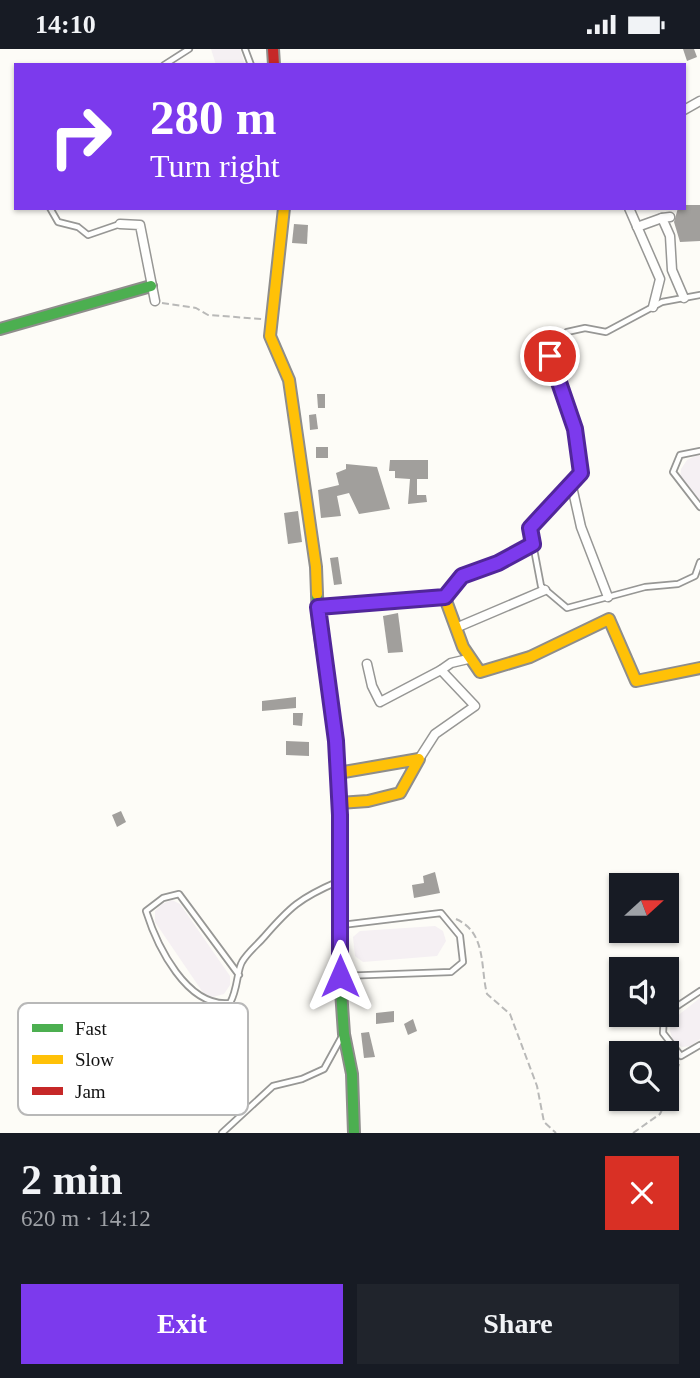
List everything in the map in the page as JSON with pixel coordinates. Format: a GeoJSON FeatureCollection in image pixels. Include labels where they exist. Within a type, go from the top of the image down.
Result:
{"type":"FeatureCollection","features":[{"type":"Feature","properties":{"kind":"main road"},"geometry":{"type":"LineString","coordinates":[[284,210],[270,336],[289,380],[316,567],[318,607],[338,773],[340,976],[344,1034],[352,1074],[354,1133]]}},
{"type":"Feature","properties":{"kind":"main road"},"geometry":{"type":"LineString","coordinates":[[0,330],[151,286]]}},
{"type":"Feature","properties":{"kind":"main road"},"geometry":{"type":"LineString","coordinates":[[318,607],[445,597],[468,659],[480,672],[499,669],[609,619],[636,681],[700,668]]}},
{"type":"Feature","properties":{"kind":"main road"},"geometry":{"type":"LineString","coordinates":[[338,773],[419,759]]}},
{"type":"Feature","properties":{"kind":"main road"},"geometry":{"type":"LineString","coordinates":[[339,803],[368,801],[400,793],[419,759]]}},
{"type":"Feature","properties":{"kind":"street"},"geometry":{"type":"LineString","coordinates":[[630,210],[660,279],[653,307]]}},
{"type":"Feature","properties":{"kind":"street"},"geometry":{"type":"LineString","coordinates":[[637,227],[666,217],[672,271],[684,298]]}},
{"type":"Feature","properties":{"kind":"street"},"geometry":{"type":"LineString","coordinates":[[120,224],[140,225],[155,301]]}},
{"type":"Feature","properties":{"kind":"street"},"geometry":{"type":"LineString","coordinates":[[571,482],[581,527],[608,597]]}},
{"type":"Feature","properties":{"kind":"street"},"geometry":{"type":"LineString","coordinates":[[445,597],[462,576],[498,563],[533,544]]}},
{"type":"Feature","properties":{"kind":"street"},"geometry":{"type":"LineString","coordinates":[[458,627],[545,590]]}},
{"type":"Feature","properties":{"kind":"street"},"geometry":{"type":"LineString","coordinates":[[367,664],[372,686],[380,702],[468,659]]}},
{"type":"Feature","properties":{"kind":"street"},"geometry":{"type":"LineString","coordinates":[[419,759],[435,734],[475,706],[441,670]]}},
{"type":"Feature","properties":{"kind":"lane"},"geometry":{"type":"LineString","coordinates":[[167,63],[189,49]]}},
{"type":"Feature","properties":{"kind":"lane"},"geometry":{"type":"LineString","coordinates":[[51,210],[58,222],[78,227],[88,235],[120,224]]}},
{"type":"Feature","properties":{"kind":"lane"},"geometry":{"type":"LineString","coordinates":[[700,295],[653,307],[606,332],[585,328],[567,332],[550,356],[575,429],[581,473],[530,528],[541,586],[567,608],[645,587],[678,584],[695,576],[700,562]]}},
{"type":"Feature","properties":{"kind":"lane"},"geometry":{"type":"LineString","coordinates":[[700,451],[680,455],[673,472],[700,507]]}},
{"type":"Feature","properties":{"kind":"lane"},"geometry":{"type":"LineString","coordinates":[[230,1003],[238,989],[241,963],[285,911],[307,895],[341,881]]}},
{"type":"Feature","properties":{"kind":"lane"},"geometry":{"type":"LineString","coordinates":[[213,1003],[194,994],[155,939],[146,911],[163,898],[179,894],[239,975]]}},
{"type":"Feature","properties":{"kind":"lane"},"geometry":{"type":"LineString","coordinates":[[340,926],[441,913],[460,936],[463,962],[451,972],[340,976]]}},
{"type":"Feature","properties":{"kind":"lane"},"geometry":{"type":"LineString","coordinates":[[679,1005],[700,991]]}},
{"type":"Feature","properties":{"kind":"lane"},"geometry":{"type":"LineString","coordinates":[[664,1027],[663,1033],[681,1056],[700,1045]]}},
{"type":"Feature","properties":{"kind":"lane"},"geometry":{"type":"LineString","coordinates":[[248,1109],[273,1086],[302,1079],[324,1069],[344,1034]]}},
{"type":"Feature","properties":{"kind":"lane"},"geometry":{"type":"LineString","coordinates":[[222,1133],[242,1115]]}},
{"type":"Feature","properties":{"kind":"path"},"geometry":{"type":"LineString","coordinates":[[155,301],[196,308],[208,315],[270,320]]}},
{"type":"Feature","properties":{"kind":"path"},"geometry":{"type":"LineString","coordinates":[[441,913],[463,923],[480,941],[487,994],[510,1014],[534,1075],[544,1122],[556,1133]]}},
{"type":"Feature","properties":{"kind":"path"},"geometry":{"type":"LineString","coordinates":[[679,1062],[681,1056]]}},
{"type":"Feature","properties":{"kind":"path"},"geometry":{"type":"LineString","coordinates":[[633,1133],[661,1111]]}},
{"type":"Feature","properties":{"kind":"shaded area"},"geometry":{"type":"Polygon","coordinates":[[[211,49],[240,49],[244,63],[215,63],[211,49]]]}},
{"type":"Feature","properties":{"kind":"shaded area"},"geometry":{"type":"Polygon","coordinates":[[[700,456],[700,503],[680,479],[681,469],[687,460],[700,456]]]}},
{"type":"Feature","properties":{"kind":"shaded area"},"geometry":{"type":"Polygon","coordinates":[[[172,900],[180,904],[230,976],[230,985],[224,994],[213,997],[204,994],[155,922],[155,911],[172,900]]]}},
{"type":"Feature","properties":{"kind":"shaded area"},"geometry":{"type":"Polygon","coordinates":[[[435,926],[443,931],[446,941],[437,956],[363,962],[355,956],[353,937],[360,931],[435,926]]]}},
{"type":"Feature","properties":{"kind":"shaded area"},"geometry":{"type":"Polygon","coordinates":[[[700,998],[700,1039],[691,1046],[682,1047],[679,1041],[673,1041],[670,1027],[679,1027],[679,1015],[700,998]]]}},
{"type":"Feature","properties":{"kind":"building"},"geometry":{"type":"Polygon","coordinates":[[[683,49],[694,49],[697,57],[687,61],[683,49]]]}},
{"type":"Feature","properties":{"kind":"building"},"geometry":{"type":"Polygon","coordinates":[[[686,205],[700,205],[700,241],[680,242],[674,222],[677,210],[686,210],[686,205]]]}},
{"type":"Feature","properties":{"kind":"building"},"geometry":{"type":"Polygon","coordinates":[[[294,224],[308,225],[307,244],[292,243],[294,224]]]}},
{"type":"Feature","properties":{"kind":"building"},"geometry":{"type":"Polygon","coordinates":[[[317,394],[325,394],[325,408],[318,408],[317,394]]]}},
{"type":"Feature","properties":{"kind":"building"},"geometry":{"type":"Polygon","coordinates":[[[316,414],[318,429],[310,430],[309,415],[316,414]]]}},
{"type":"Feature","properties":{"kind":"building"},"geometry":{"type":"Polygon","coordinates":[[[316,447],[328,447],[328,458],[316,458],[316,447]]]}},
{"type":"Feature","properties":{"kind":"building"},"geometry":{"type":"Polygon","coordinates":[[[390,460],[428,460],[428,479],[417,479],[417,495],[426,495],[427,502],[408,504],[410,479],[395,478],[395,471],[389,471],[390,460]]]}},
{"type":"Feature","properties":{"kind":"building"},"geometry":{"type":"Polygon","coordinates":[[[346,464],[377,467],[390,509],[359,514],[349,493],[337,496],[341,516],[321,518],[318,490],[339,485],[336,473],[346,469],[346,464]]]}},
{"type":"Feature","properties":{"kind":"building"},"geometry":{"type":"Polygon","coordinates":[[[298,511],[302,542],[288,544],[284,513],[298,511]]]}},
{"type":"Feature","properties":{"kind":"building"},"geometry":{"type":"Polygon","coordinates":[[[338,557],[342,584],[334,585],[330,558],[338,557]]]}},
{"type":"Feature","properties":{"kind":"building"},"geometry":{"type":"Polygon","coordinates":[[[398,613],[403,652],[388,653],[383,616],[398,613]]]}},
{"type":"Feature","properties":{"kind":"building"},"geometry":{"type":"Polygon","coordinates":[[[296,697],[296,708],[262,711],[262,701],[296,697]]]}},
{"type":"Feature","properties":{"kind":"building"},"geometry":{"type":"Polygon","coordinates":[[[293,713],[303,713],[302,726],[293,725],[293,713]]]}},
{"type":"Feature","properties":{"kind":"building"},"geometry":{"type":"Polygon","coordinates":[[[286,741],[309,742],[309,756],[286,755],[286,741]]]}},
{"type":"Feature","properties":{"kind":"building"},"geometry":{"type":"Polygon","coordinates":[[[121,811],[126,822],[117,827],[112,815],[121,811]]]}},
{"type":"Feature","properties":{"kind":"building"},"geometry":{"type":"Polygon","coordinates":[[[435,872],[440,893],[414,898],[412,885],[424,883],[423,876],[435,872]]]}},
{"type":"Feature","properties":{"kind":"building"},"geometry":{"type":"Polygon","coordinates":[[[394,1011],[394,1022],[376,1024],[376,1013],[394,1011]]]}},
{"type":"Feature","properties":{"kind":"building"},"geometry":{"type":"Polygon","coordinates":[[[413,1019],[417,1031],[408,1035],[404,1024],[413,1019]]]}},
{"type":"Feature","properties":{"kind":"building"},"geometry":{"type":"Polygon","coordinates":[[[369,1032],[375,1057],[364,1058],[361,1033],[369,1032]]]}},
{"type":"Feature","properties":{"kind":"traffic: fast"},"geometry":{"type":"LineString","coordinates":[[0,329],[151,286]]}},
{"type":"Feature","properties":{"kind":"traffic: fast"},"geometry":{"type":"LineString","coordinates":[[317,594],[318,622],[336,741],[340,815],[340,976],[344,1034],[352,1074],[354,1133]]}},
{"type":"Feature","properties":{"kind":"traffic: slow"},"geometry":{"type":"LineString","coordinates":[[284,210],[270,336],[289,380],[316,567],[317,594]]}},
{"type":"Feature","properties":{"kind":"traffic: slow"},"geometry":{"type":"LineString","coordinates":[[318,607],[445,598],[463,647],[480,672],[530,657],[609,619],[636,681],[700,668]]}},
{"type":"Feature","properties":{"kind":"traffic: slow"},"geometry":{"type":"LineString","coordinates":[[338,773],[419,759],[400,793],[368,801],[339,803]]}},
{"type":"Feature","properties":{"kind":"traffic: jam"},"geometry":{"type":"LineString","coordinates":[[273,49],[274,63]]}},
{"type":"Feature","properties":{"kind":"route"},"geometry":{"type":"LineString","coordinates":[[340,976],[340,815],[336,741],[318,607],[445,597],[462,576],[498,563],[533,544],[530,528],[567,485],[581,473],[575,429],[558,386],[550,356]]}}]}
